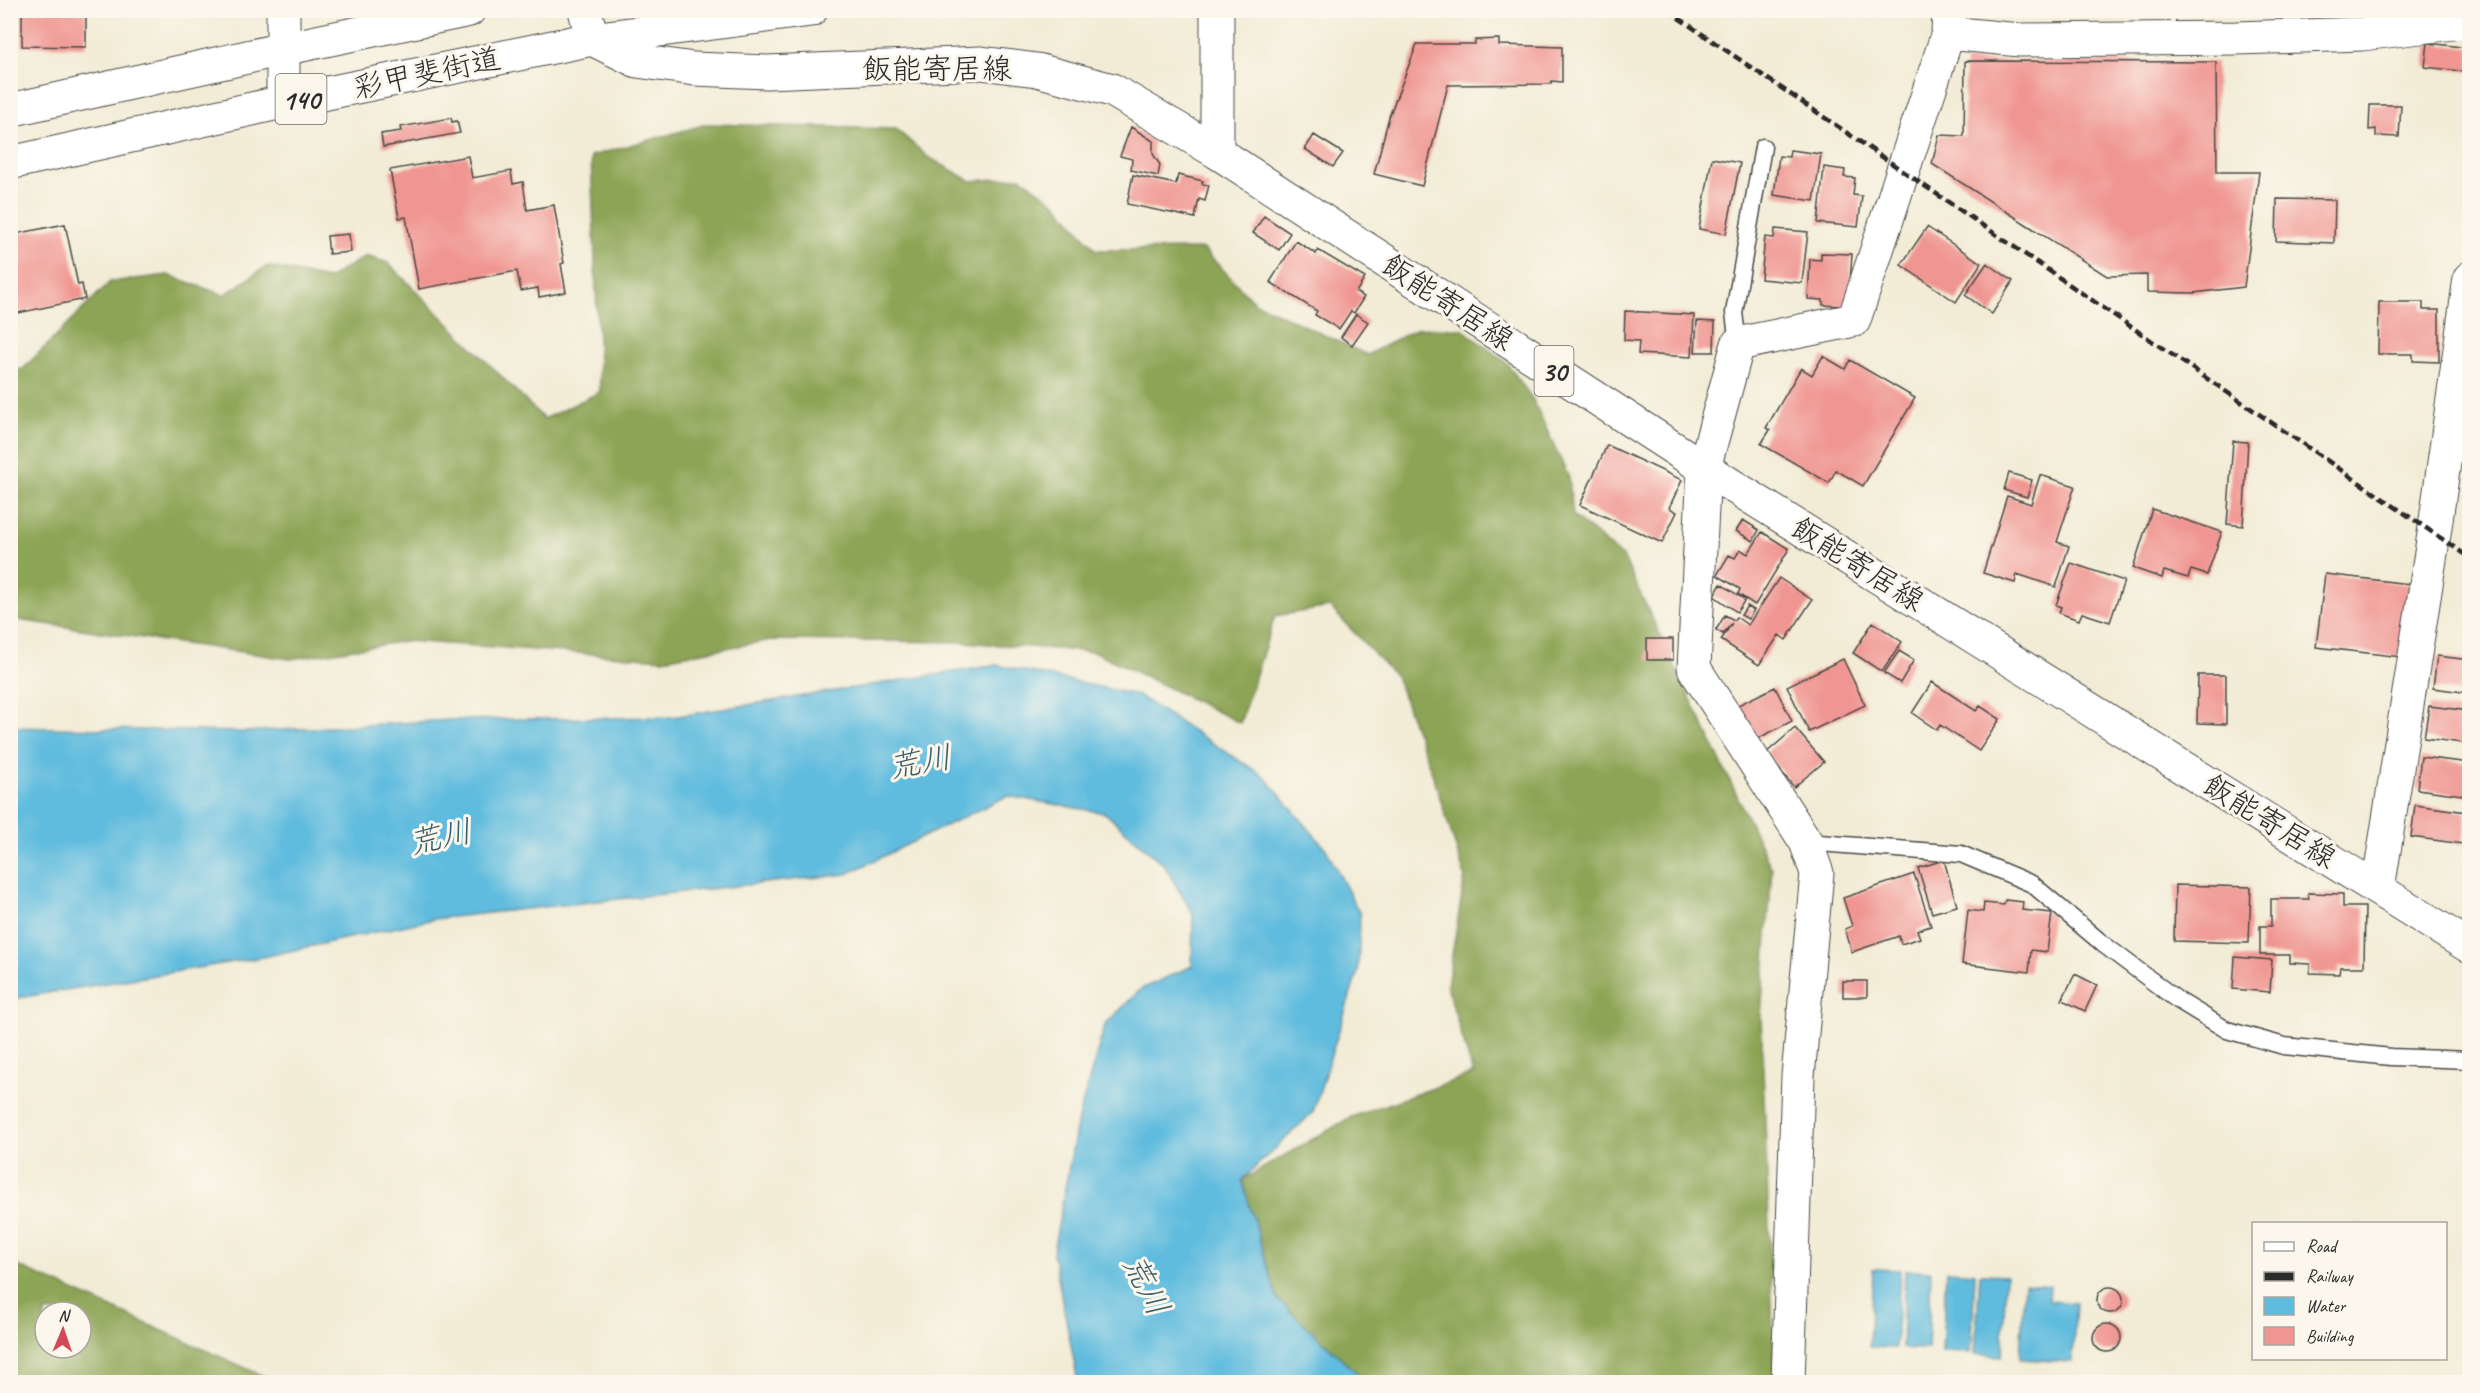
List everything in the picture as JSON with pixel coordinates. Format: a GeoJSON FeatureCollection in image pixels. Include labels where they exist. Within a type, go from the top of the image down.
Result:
{"type":"FeatureCollection","features":[{"type":"Feature","properties":{"kind":"main road"},"geometry":{"type":"LineString","coordinates":[[283,10],[283,102]]}},
{"type":"Feature","properties":{"kind":"main road","name":"彩甲斐街道"},"geometry":{"type":"LineString","coordinates":[[10,110],[469,10]]}},
{"type":"Feature","properties":{"kind":"main road","name":"彩甲斐街道"},"geometry":{"type":"LineString","coordinates":[[10,163],[283,102],[588,25],[811,10]]}},
{"type":"Feature","properties":{"kind":"main road"},"geometry":{"type":"LineString","coordinates":[[1217,10],[1217,152]]}},
{"type":"Feature","properties":{"kind":"main road"},"geometry":{"type":"LineString","coordinates":[[1788,1383],[1798,1076],[1817,873],[1806,842],[1694,668],[1704,468],[1738,344],[1854,320],[1949,22],[2020,40],[2362,34],[2469,21]]}},
{"type":"Feature","properties":{"kind":"main road","name":"飯能寄居線"},"geometry":{"type":"LineString","coordinates":[[588,25],[637,61],[694,69],[766,72],[981,63],[1038,70],[1112,90],[1217,152],[1704,468],[2469,947]]}},
{"type":"Feature","properties":{"kind":"main road"},"geometry":{"type":"LineString","coordinates":[[2378,889],[2434,534],[2469,282]]}},
{"type":"Feature","properties":{"kind":"lane"},"geometry":{"type":"LineString","coordinates":[[1738,344],[1734,313],[1763,147]]}},
{"type":"Feature","properties":{"kind":"lane"},"geometry":{"type":"LineString","coordinates":[[1806,842],[1961,854],[2032,884],[2103,944],[2176,999],[2227,1030],[2284,1046],[2391,1057],[2469,1060]]}},
{"type":"Feature","properties":{"kind":"green space"},"geometry":{"type":"Polygon","coordinates":[[[707,124],[896,129],[928,157],[971,181],[1021,177],[1057,204],[1096,250],[1203,249],[1254,302],[1367,355],[1418,328],[1462,329],[1507,363],[1533,400],[1569,478],[1573,516],[1623,557],[1772,869],[1761,1016],[1775,1382],[1367,1382],[1277,1299],[1242,1180],[1351,1117],[1473,1074],[1447,986],[1465,876],[1432,773],[1396,677],[1330,607],[1275,616],[1240,723],[1095,652],[964,642],[772,640],[663,659],[406,641],[290,659],[11,619],[11,370],[23,369],[110,282],[168,275],[224,295],[267,266],[328,279],[366,256],[388,263],[544,419],[600,392],[591,156],[707,124]]]}},
{"type":"Feature","properties":{"kind":"green space"},"geometry":{"type":"Polygon","coordinates":[[[11,1263],[277,1382],[11,1382],[11,1263]]]}},
{"type":"Feature","properties":{"kind":"water","name":"荒川"},"geometry":{"type":"Polygon","coordinates":[[[997,665],[1137,695],[1264,776],[1326,849],[1360,914],[1358,971],[1313,1112],[1242,1180],[1277,1299],[1367,1382],[1078,1382],[1053,1252],[1078,1119],[1105,1025],[1141,989],[1192,966],[1193,914],[1164,865],[1105,813],[1007,796],[847,874],[434,919],[263,957],[11,999],[11,727],[243,732],[451,720],[672,717],[997,665]]]}},
{"type":"Feature","properties":{"kind":"water"},"geometry":{"type":"Polygon","coordinates":[[[1873,1269],[1900,1270],[1896,1348],[1869,1347],[1873,1269]]]}},
{"type":"Feature","properties":{"kind":"water"},"geometry":{"type":"Polygon","coordinates":[[[1905,1270],[1931,1271],[1928,1349],[1902,1348],[1905,1270]]]}},
{"type":"Feature","properties":{"kind":"water"},"geometry":{"type":"Polygon","coordinates":[[[1946,1271],[1975,1273],[1971,1353],[1942,1352],[1946,1271]]]}},
{"type":"Feature","properties":{"kind":"water"},"geometry":{"type":"Polygon","coordinates":[[[1980,1274],[2006,1275],[2002,1356],[1975,1354],[1980,1274]]]}},
{"type":"Feature","properties":{"kind":"water"},"geometry":{"type":"Polygon","coordinates":[[[2024,1284],[2050,1286],[2049,1301],[2076,1303],[2072,1362],[2020,1359],[2024,1284]]]}},
{"type":"Feature","properties":{"kind":"building"},"geometry":{"type":"Polygon","coordinates":[[[22,10],[86,10],[86,47],[22,46],[22,10]]]}},
{"type":"Feature","properties":{"kind":"building"},"geometry":{"type":"Polygon","coordinates":[[[1499,39],[1499,45],[1562,47],[1562,82],[1448,85],[1422,186],[1374,174],[1389,117],[1417,44],[1475,44],[1475,40],[1499,39]]]}},
{"type":"Feature","properties":{"kind":"building"},"geometry":{"type":"Polygon","coordinates":[[[2428,43],[2470,48],[2470,72],[2425,67],[2428,43]]]}},
{"type":"Feature","properties":{"kind":"building"},"geometry":{"type":"Polygon","coordinates":[[[1965,61],[2216,62],[2217,172],[2259,172],[2244,287],[2193,293],[2147,292],[2147,275],[2107,276],[1932,164],[1939,135],[1964,136],[1965,61]]]}},
{"type":"Feature","properties":{"kind":"building"},"geometry":{"type":"Polygon","coordinates":[[[2370,105],[2401,105],[2399,137],[2376,136],[2376,129],[2369,130],[2370,105]]]}},
{"type":"Feature","properties":{"kind":"building"},"geometry":{"type":"Polygon","coordinates":[[[451,118],[452,122],[457,121],[460,133],[383,147],[381,134],[401,131],[400,127],[451,118]]]}},
{"type":"Feature","properties":{"kind":"building"},"geometry":{"type":"Polygon","coordinates":[[[1131,127],[1153,141],[1153,154],[1160,165],[1158,176],[1131,170],[1132,159],[1120,156],[1131,127]]]}},
{"type":"Feature","properties":{"kind":"building"},"geometry":{"type":"Polygon","coordinates":[[[1314,135],[1343,153],[1333,167],[1305,149],[1314,135]]]}},
{"type":"Feature","properties":{"kind":"building"},"geometry":{"type":"Polygon","coordinates":[[[1790,150],[1821,154],[1814,201],[1774,195],[1779,156],[1789,157],[1790,150]]]}},
{"type":"Feature","properties":{"kind":"building"},"geometry":{"type":"Polygon","coordinates":[[[468,156],[472,178],[511,171],[513,184],[523,182],[527,210],[554,205],[564,263],[561,264],[566,292],[539,297],[538,288],[521,291],[517,271],[419,289],[406,217],[399,218],[390,170],[468,156]]]}},
{"type":"Feature","properties":{"kind":"building"},"geometry":{"type":"Polygon","coordinates":[[[1712,158],[1740,163],[1726,234],[1699,229],[1712,158]]]}},
{"type":"Feature","properties":{"kind":"building"},"geometry":{"type":"Polygon","coordinates":[[[1824,167],[1845,170],[1844,177],[1855,178],[1853,195],[1862,196],[1858,227],[1818,223],[1824,167]]]}},
{"type":"Feature","properties":{"kind":"building"},"geometry":{"type":"Polygon","coordinates":[[[1133,175],[1176,184],[1178,175],[1203,181],[1202,184],[1209,185],[1205,201],[1199,199],[1195,218],[1127,204],[1133,175]]]}},
{"type":"Feature","properties":{"kind":"building"},"geometry":{"type":"Polygon","coordinates":[[[2277,199],[2335,200],[2334,243],[2276,241],[2277,199]]]}},
{"type":"Feature","properties":{"kind":"building"},"geometry":{"type":"Polygon","coordinates":[[[1264,216],[1290,233],[1279,250],[1253,233],[1264,216]]]}},
{"type":"Feature","properties":{"kind":"building"},"geometry":{"type":"Polygon","coordinates":[[[65,224],[78,285],[82,284],[85,299],[13,314],[14,320],[10,320],[10,235],[65,224]]]}},
{"type":"Feature","properties":{"kind":"building"},"geometry":{"type":"Polygon","coordinates":[[[1927,227],[1981,263],[1956,302],[1901,265],[1927,227]]]}},
{"type":"Feature","properties":{"kind":"building"},"geometry":{"type":"Polygon","coordinates":[[[1775,229],[1808,232],[1802,283],[1761,279],[1765,237],[1774,238],[1775,229]]]}},
{"type":"Feature","properties":{"kind":"building"},"geometry":{"type":"Polygon","coordinates":[[[349,234],[351,252],[329,254],[327,236],[349,234]]]}},
{"type":"Feature","properties":{"kind":"building"},"geometry":{"type":"Polygon","coordinates":[[[1296,241],[1316,254],[1318,250],[1365,278],[1356,292],[1364,297],[1354,313],[1351,311],[1339,329],[1315,315],[1317,311],[1270,282],[1296,241]]]}},
{"type":"Feature","properties":{"kind":"building"},"geometry":{"type":"Polygon","coordinates":[[[1821,253],[1852,254],[1849,300],[1844,306],[1823,305],[1823,300],[1808,299],[1810,259],[1821,260],[1821,253]]]}},
{"type":"Feature","properties":{"kind":"building"},"geometry":{"type":"Polygon","coordinates":[[[1987,263],[2013,281],[1992,314],[1965,295],[1987,263]]]}},
{"type":"Feature","properties":{"kind":"building"},"geometry":{"type":"Polygon","coordinates":[[[2379,302],[2423,302],[2423,310],[2439,310],[2439,362],[2413,361],[2413,354],[2378,354],[2379,302]]]}},
{"type":"Feature","properties":{"kind":"building"},"geometry":{"type":"Polygon","coordinates":[[[1625,311],[1694,315],[1692,357],[1638,354],[1639,341],[1624,340],[1625,311]]]}},
{"type":"Feature","properties":{"kind":"building"},"geometry":{"type":"Polygon","coordinates":[[[1356,314],[1368,322],[1352,345],[1341,337],[1356,314]]]}},
{"type":"Feature","properties":{"kind":"building"},"geometry":{"type":"Polygon","coordinates":[[[1697,321],[1715,322],[1714,352],[1695,352],[1697,321]]]}},
{"type":"Feature","properties":{"kind":"building"},"geometry":{"type":"Polygon","coordinates":[[[1823,356],[1845,369],[1850,360],[1915,398],[1863,486],[1836,470],[1829,483],[1761,444],[1770,430],[1766,428],[1801,368],[1812,375],[1823,356]]]}},
{"type":"Feature","properties":{"kind":"building"},"geometry":{"type":"Polygon","coordinates":[[[2233,441],[2248,442],[2243,526],[2227,524],[2233,441]]]}},
{"type":"Feature","properties":{"kind":"building"},"geometry":{"type":"Polygon","coordinates":[[[1607,445],[1682,480],[1669,508],[1677,512],[1662,543],[1580,505],[1607,445]]]}},
{"type":"Feature","properties":{"kind":"building"},"geometry":{"type":"Polygon","coordinates":[[[2009,473],[2032,480],[2027,497],[2004,490],[2009,473]]]}},
{"type":"Feature","properties":{"kind":"building"},"geometry":{"type":"Polygon","coordinates":[[[2040,475],[2075,486],[2057,542],[2069,546],[2056,587],[2017,574],[2015,583],[1983,573],[2007,496],[2031,504],[2040,475]]]}},
{"type":"Feature","properties":{"kind":"building"},"geometry":{"type":"Polygon","coordinates":[[[2152,509],[2222,532],[2207,575],[2191,570],[2188,578],[2164,571],[2162,578],[2133,568],[2152,509]]]}},
{"type":"Feature","properties":{"kind":"building"},"geometry":{"type":"Polygon","coordinates":[[[1743,520],[1759,530],[1753,541],[1736,531],[1743,520]]]}},
{"type":"Feature","properties":{"kind":"building"},"geometry":{"type":"Polygon","coordinates":[[[1762,532],[1789,549],[1755,605],[1738,594],[1740,589],[1717,575],[1729,555],[1735,558],[1740,549],[1748,554],[1762,532]]]}},
{"type":"Feature","properties":{"kind":"building"},"geometry":{"type":"Polygon","coordinates":[[[2071,563],[2124,581],[2110,622],[2082,613],[2079,620],[2059,613],[2061,607],[2056,605],[2071,563]]]}},
{"type":"Feature","properties":{"kind":"building"},"geometry":{"type":"Polygon","coordinates":[[[2325,574],[2409,584],[2401,657],[2316,647],[2325,574]]]}},
{"type":"Feature","properties":{"kind":"building"},"geometry":{"type":"Polygon","coordinates":[[[1779,578],[1812,600],[1786,640],[1779,635],[1759,665],[1721,640],[1732,623],[1723,634],[1716,630],[1725,615],[1734,620],[1736,617],[1748,625],[1779,578]]]}},
{"type":"Feature","properties":{"kind":"building"},"geometry":{"type":"Polygon","coordinates":[[[1721,584],[1745,600],[1737,612],[1714,596],[1721,584]]]}},
{"type":"Feature","properties":{"kind":"building"},"geometry":{"type":"Polygon","coordinates":[[[1747,606],[1754,610],[1748,619],[1741,615],[1747,606]]]}},
{"type":"Feature","properties":{"kind":"building"},"geometry":{"type":"Polygon","coordinates":[[[1873,622],[1902,642],[1882,672],[1853,653],[1873,622]]]}},
{"type":"Feature","properties":{"kind":"building"},"geometry":{"type":"Polygon","coordinates":[[[1647,639],[1673,639],[1673,660],[1647,660],[1647,639]]]}},
{"type":"Feature","properties":{"kind":"building"},"geometry":{"type":"Polygon","coordinates":[[[1899,651],[1914,660],[1900,683],[1884,673],[1899,651]]]}},
{"type":"Feature","properties":{"kind":"building"},"geometry":{"type":"Polygon","coordinates":[[[2437,656],[2470,660],[2470,693],[2433,688],[2437,656]]]}},
{"type":"Feature","properties":{"kind":"building"},"geometry":{"type":"Polygon","coordinates":[[[1843,659],[1865,705],[1809,732],[1787,686],[1843,659]]]}},
{"type":"Feature","properties":{"kind":"building"},"geometry":{"type":"Polygon","coordinates":[[[2198,675],[2226,675],[2226,724],[2197,723],[2198,675]]]}},
{"type":"Feature","properties":{"kind":"building"},"geometry":{"type":"Polygon","coordinates":[[[1932,682],[1976,711],[1980,706],[2000,719],[1979,751],[1940,725],[1937,730],[1912,713],[1932,682]]]}},
{"type":"Feature","properties":{"kind":"building"},"geometry":{"type":"Polygon","coordinates":[[[1775,687],[1792,721],[1753,741],[1736,706],[1775,687]]]}},
{"type":"Feature","properties":{"kind":"building"},"geometry":{"type":"Polygon","coordinates":[[[2429,706],[2470,711],[2470,744],[2424,738],[2429,706]]]}},
{"type":"Feature","properties":{"kind":"building"},"geometry":{"type":"Polygon","coordinates":[[[1795,728],[1824,762],[1794,787],[1766,753],[1795,728]]]}},
{"type":"Feature","properties":{"kind":"building"},"geometry":{"type":"Polygon","coordinates":[[[2421,757],[2470,763],[2470,796],[2417,789],[2421,757]]]}},
{"type":"Feature","properties":{"kind":"building"},"geometry":{"type":"Polygon","coordinates":[[[2415,805],[2467,812],[2463,844],[2411,837],[2415,805]]]}},
{"type":"Feature","properties":{"kind":"building"},"geometry":{"type":"Polygon","coordinates":[[[1944,860],[1957,906],[1932,913],[1918,868],[1944,860]]]}},
{"type":"Feature","properties":{"kind":"building"},"geometry":{"type":"Polygon","coordinates":[[[1914,874],[1931,926],[1917,930],[1920,938],[1901,944],[1899,936],[1852,952],[1845,929],[1852,926],[1843,898],[1914,874]]]}},
{"type":"Feature","properties":{"kind":"building"},"geometry":{"type":"Polygon","coordinates":[[[2175,885],[2251,887],[2249,943],[2174,941],[2175,885]]]}},
{"type":"Feature","properties":{"kind":"building"},"geometry":{"type":"Polygon","coordinates":[[[2308,893],[2343,894],[2343,907],[2365,907],[2364,967],[2340,967],[2339,974],[2310,973],[2310,964],[2290,963],[2290,955],[2260,955],[2260,926],[2271,926],[2271,899],[2309,899],[2308,893]]]}},
{"type":"Feature","properties":{"kind":"building"},"geometry":{"type":"Polygon","coordinates":[[[2005,900],[2023,902],[2022,910],[2052,913],[2047,952],[2031,950],[2029,972],[1962,964],[1968,910],[1983,912],[1984,903],[2004,905],[2005,900]]]}},
{"type":"Feature","properties":{"kind":"building"},"geometry":{"type":"Polygon","coordinates":[[[2235,957],[2272,960],[2270,992],[2233,989],[2235,957]]]}},
{"type":"Feature","properties":{"kind":"building"},"geometry":{"type":"Polygon","coordinates":[[[2075,974],[2097,985],[2085,1011],[2062,1000],[2075,974]]]}},
{"type":"Feature","properties":{"kind":"building"},"geometry":{"type":"Polygon","coordinates":[[[1843,981],[1867,981],[1867,997],[1843,997],[1843,981]]]}},
{"type":"Feature","properties":{"kind":"building"},"geometry":{"type":"Polygon","coordinates":[[[2110,1287],[2119,1291],[2123,1300],[2119,1309],[2110,1313],[2101,1309],[2097,1300],[2101,1291],[2110,1287]]]}},
{"type":"Feature","properties":{"kind":"building"},"geometry":{"type":"Polygon","coordinates":[[[2107,1324],[2117,1328],[2121,1338],[2117,1348],[2107,1352],[2097,1348],[2093,1338],[2097,1328],[2107,1324]]]}},
{"type":"Feature","properties":{"kind":"railway"},"geometry":{"type":"LineString","coordinates":[[1667,10],[2470,558]]}}]}
